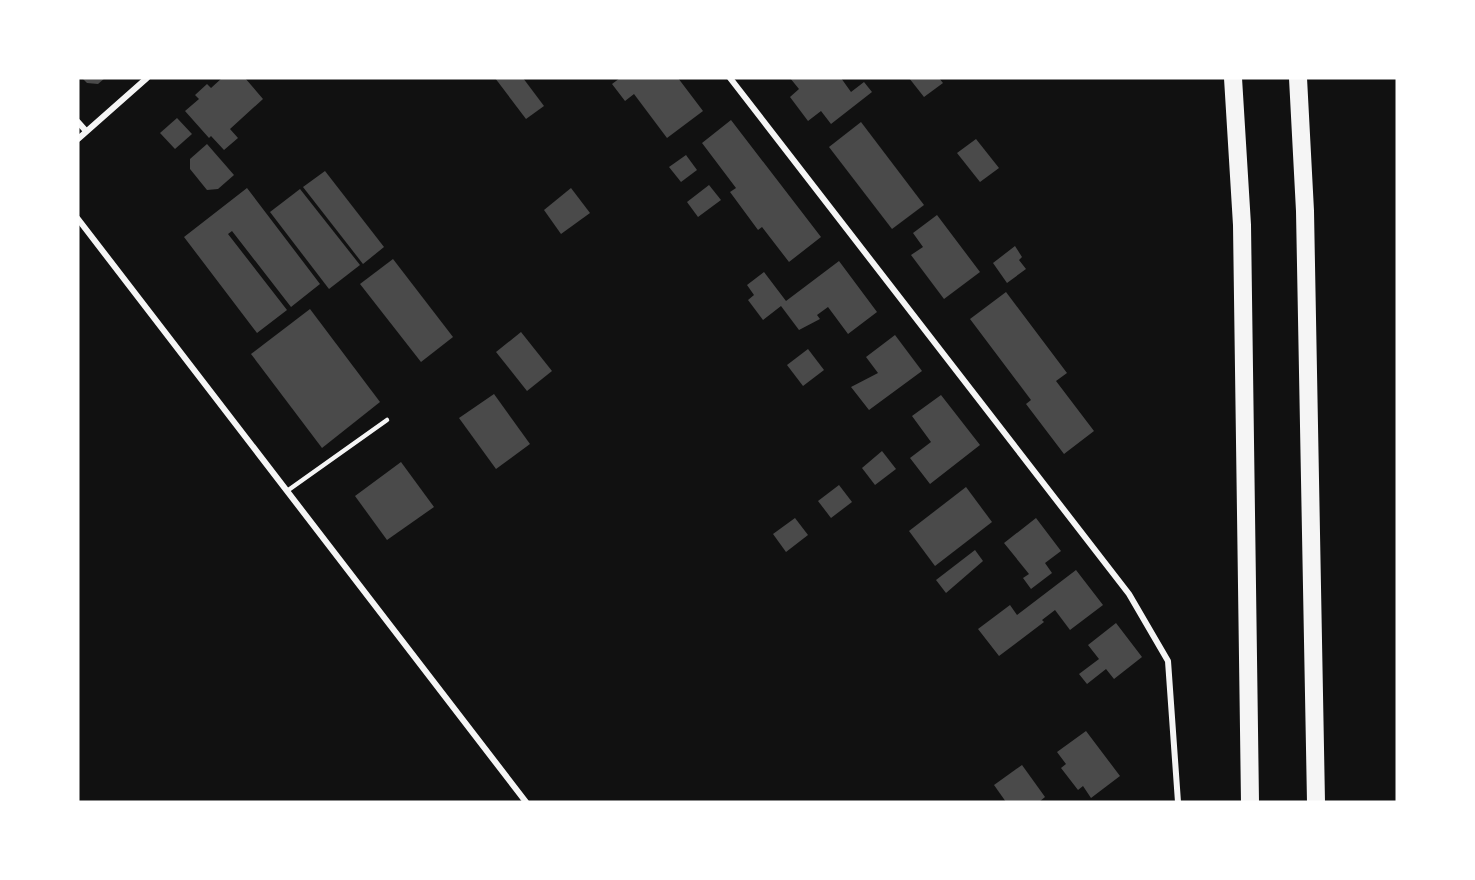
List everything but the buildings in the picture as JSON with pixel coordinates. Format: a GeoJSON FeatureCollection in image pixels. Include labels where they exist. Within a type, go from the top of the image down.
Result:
{"type":"FeatureCollection","features":[{"type":"Feature","properties":{"kind":"highway"},"geometry":{"type":"LineString","coordinates":[[1233,78],[1242,225],[1250,802]]}},
{"type":"Feature","properties":{"kind":"highway"},"geometry":{"type":"LineString","coordinates":[[1298,78],[1305,211],[1316,802]]}},
{"type":"Feature","properties":{"kind":"street"},"geometry":{"type":"LineString","coordinates":[[78,139],[147,78]]}},
{"type":"Feature","properties":{"kind":"street"},"geometry":{"type":"LineString","coordinates":[[730,78],[1129,594],[1168,662],[1178,802]]}},
{"type":"Feature","properties":{"kind":"street"},"geometry":{"type":"LineString","coordinates":[[78,122],[86,132]]}},
{"type":"Feature","properties":{"kind":"street"},"geometry":{"type":"LineString","coordinates":[[78,219],[526,802]]}},
{"type":"Feature","properties":{"kind":"lane"},"geometry":{"type":"LineString","coordinates":[[287,491],[387,420]]}}]}
